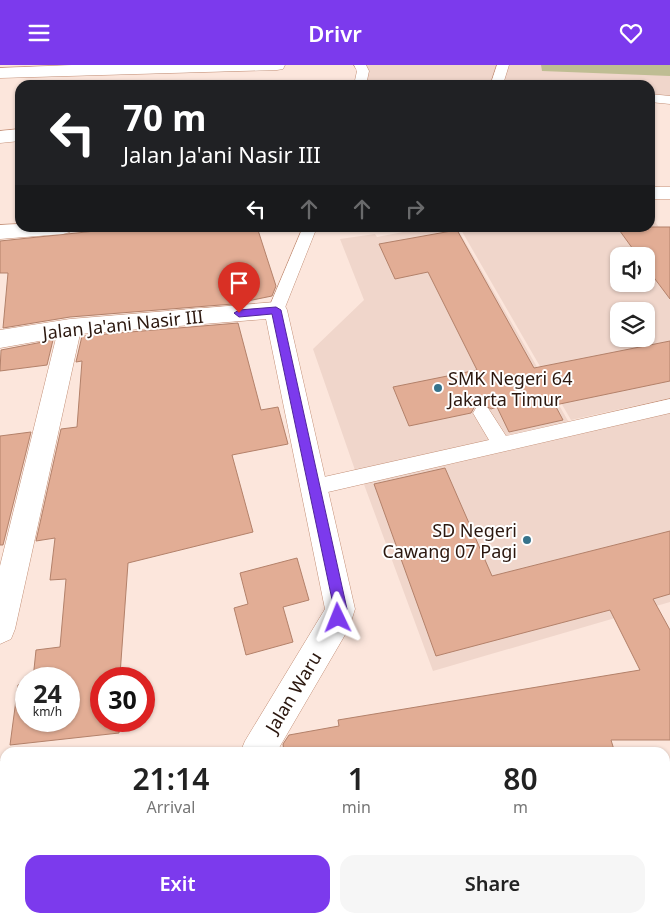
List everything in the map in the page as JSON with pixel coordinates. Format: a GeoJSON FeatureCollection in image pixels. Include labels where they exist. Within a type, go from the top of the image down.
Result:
{"type":"FeatureCollection","features":[{"type":"Feature","properties":{"kind":"street"},"geometry":{"type":"LineString","coordinates":[[0,73],[124,66],[277,65]]}},
{"type":"Feature","properties":{"kind":"street"},"geometry":{"type":"LineString","coordinates":[[0,137],[15,136]]}},
{"type":"Feature","properties":{"kind":"street"},"geometry":{"type":"LineString","coordinates":[[655,193],[670,193]]}},
{"type":"Feature","properties":{"kind":"street"},"geometry":{"type":"LineString","coordinates":[[0,232],[15,231]]}},
{"type":"Feature","properties":{"kind":"street","name":"Jalan Ja'ani Nasir III"},"geometry":{"type":"LineString","coordinates":[[0,339],[70,327],[276,310]]}},
{"type":"Feature","properties":{"kind":"street","name":"Jalan Waru"},"geometry":{"type":"LineString","coordinates":[[261,747],[338,618],[340,609],[276,310]]}},
{"type":"Feature","properties":{"kind":"street"},"geometry":{"type":"LineString","coordinates":[[0,629],[70,327]]}},
{"type":"Feature","properties":{"kind":"lane"},"geometry":{"type":"LineString","coordinates":[[360,65],[362,71],[361,80]]}},
{"type":"Feature","properties":{"kind":"lane"},"geometry":{"type":"LineString","coordinates":[[498,80],[503,65]]}},
{"type":"Feature","properties":{"kind":"lane"},"geometry":{"type":"LineString","coordinates":[[655,99],[670,100]]}},
{"type":"Feature","properties":{"kind":"lane"},"geometry":{"type":"LineString","coordinates":[[276,310],[308,232]]}},
{"type":"Feature","properties":{"kind":"lane"},"geometry":{"type":"LineString","coordinates":[[315,487],[670,406]]}},
{"type":"Feature","properties":{"kind":"lane"},"geometry":{"type":"LineString","coordinates":[[482,413],[501,444]]}},
{"type":"Feature","properties":{"kind":"shaded area"},"geometry":{"type":"Polygon","coordinates":[[[364,65],[670,65],[670,99],[655,98],[655,80],[358,80],[364,65]]]}},
{"type":"Feature","properties":{"kind":"shaded area"},"geometry":{"type":"Polygon","coordinates":[[[541,65],[670,65],[670,76],[542,71],[541,65]]]}},
{"type":"Feature","properties":{"kind":"shaded area","name":"SMK Negeri 64 Jakarta Timur"},"geometry":{"type":"Polygon","coordinates":[[[655,222],[670,242],[670,398],[571,420],[462,232],[655,232],[655,222]]]}},
{"type":"Feature","properties":{"kind":"shaded area","name":"SMK Negeri 64 Jakarta Timur"},"geometry":{"type":"Polygon","coordinates":[[[403,232],[459,232],[571,426],[356,473],[313,349],[364,300],[340,239],[375,234],[377,237],[403,232]]]}},
{"type":"Feature","properties":{"kind":"shaded area","name":"SD Negeri Cawang 07 Pagi"},"geometry":{"type":"Polygon","coordinates":[[[670,408],[670,602],[433,671],[362,479],[670,408]]]}},
{"type":"Feature","properties":{"kind":"building"},"geometry":{"type":"Polygon","coordinates":[[[655,227],[670,227],[670,299],[655,279],[655,247],[631,247],[621,232],[655,232],[655,227]]]}},
{"type":"Feature","properties":{"kind":"building"},"geometry":{"type":"Polygon","coordinates":[[[86,232],[259,232],[276,286],[272,296],[233,304],[70,317],[3,328],[8,273],[0,273],[0,241],[86,232]]]}},
{"type":"Feature","properties":{"kind":"building"},"geometry":{"type":"Polygon","coordinates":[[[446,232],[458,232],[534,368],[640,347],[655,347],[655,344],[670,341],[670,381],[555,405],[563,420],[509,432],[497,407],[491,409],[483,404],[475,406],[471,413],[409,426],[393,387],[477,370],[428,272],[395,279],[379,244],[446,232]]]}},
{"type":"Feature","properties":{"kind":"building"},"geometry":{"type":"Polygon","coordinates":[[[238,323],[261,410],[278,407],[288,444],[232,455],[253,532],[128,563],[121,667],[90,667],[90,732],[119,733],[10,745],[15,708],[15,732],[80,732],[80,667],[34,667],[36,650],[60,647],[66,579],[50,580],[55,538],[36,541],[61,429],[77,427],[82,361],[76,362],[82,336],[238,323]]]}},
{"type":"Feature","properties":{"kind":"building"},"geometry":{"type":"Polygon","coordinates":[[[53,340],[47,365],[0,371],[1,350],[53,340]]]}},
{"type":"Feature","properties":{"kind":"building"},"geometry":{"type":"Polygon","coordinates":[[[31,432],[3,545],[0,545],[0,436],[31,432]]]}},
{"type":"Feature","properties":{"kind":"building"},"geometry":{"type":"Polygon","coordinates":[[[445,468],[492,576],[670,531],[670,594],[653,599],[670,630],[670,740],[611,740],[613,747],[283,747],[283,744],[289,735],[339,726],[338,720],[640,670],[610,610],[436,656],[374,484],[445,468]]]}},
{"type":"Feature","properties":{"kind":"building"},"geometry":{"type":"Polygon","coordinates":[[[297,558],[309,600],[283,607],[293,642],[246,655],[234,608],[248,604],[240,573],[297,558]]]}},
{"type":"Feature","properties":{"kind":"place","name":"SMK Negeri 64 Jakarta Timur"},"geometry":{"type":"Point","coordinates":[438,388]}},
{"type":"Feature","properties":{"kind":"place","name":"SD Negeri Cawang 07 Pagi"},"geometry":{"type":"Point","coordinates":[527,540]}},
{"type":"Feature","properties":{"kind":"route"},"geometry":{"type":"LineString","coordinates":[[239,313],[276,310],[340,609],[338,618]]}}]}
